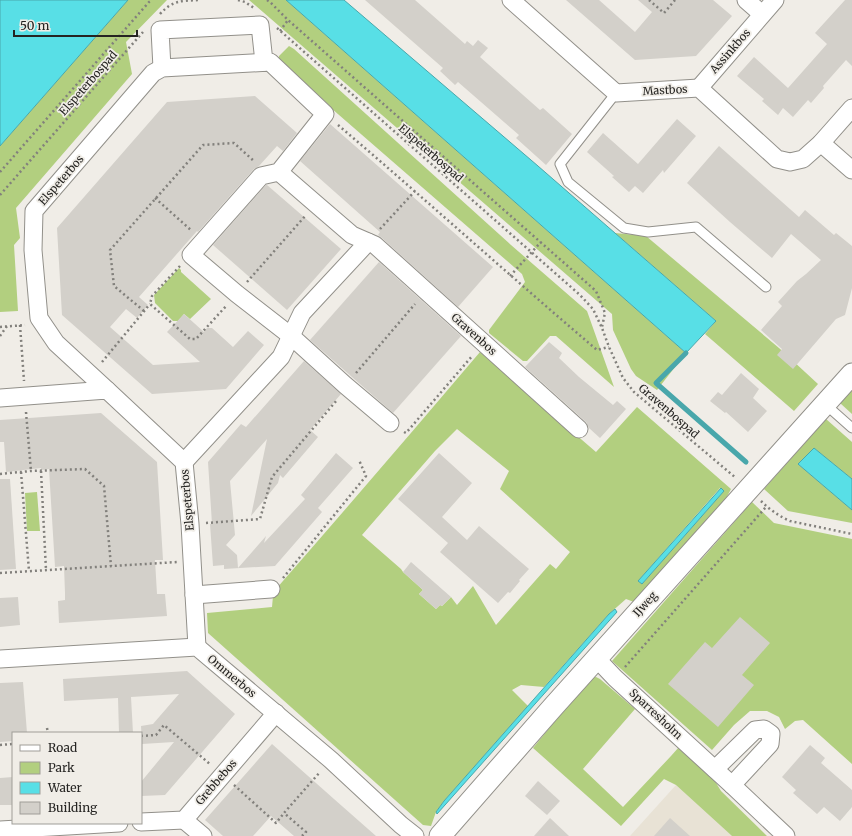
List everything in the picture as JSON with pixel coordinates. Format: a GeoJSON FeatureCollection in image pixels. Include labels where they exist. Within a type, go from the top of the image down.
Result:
{"type":"FeatureCollection","features":[{"type":"Feature","properties":{"kind":"street"},"geometry":{"type":"LineString","coordinates":[[511,0],[616,93]]}},
{"type":"Feature","properties":{"kind":"street"},"geometry":{"type":"LineString","coordinates":[[746,0],[762,14]]}},
{"type":"Feature","properties":{"kind":"street","name":"Assinkbos"},"geometry":{"type":"LineString","coordinates":[[699,88],[775,0]]}},
{"type":"Feature","properties":{"kind":"street"},"geometry":{"type":"LineString","coordinates":[[267,62],[162,68],[160,30],[260,25],[267,62],[325,114],[279,172],[261,176],[191,255],[237,294],[291,336],[390,423]]}},
{"type":"Feature","properties":{"kind":"street","name":"Elspeterbos"},"geometry":{"type":"LineString","coordinates":[[162,68],[153,73],[34,211],[33,250],[39,318],[56,343],[184,462],[190,524],[197,647]]}},
{"type":"Feature","properties":{"kind":"street","name":"Mastbos"},"geometry":{"type":"LineString","coordinates":[[616,93],[699,88],[777,159],[790,162],[803,159],[821,143],[852,108]]}},
{"type":"Feature","properties":{"kind":"street"},"geometry":{"type":"LineString","coordinates":[[821,143],[852,170]]}},
{"type":"Feature","properties":{"kind":"street","name":"Gravenbos"},"geometry":{"type":"LineString","coordinates":[[279,172],[352,235],[375,246],[579,429]]}},
{"type":"Feature","properties":{"kind":"street"},"geometry":{"type":"LineString","coordinates":[[184,462],[281,357],[302,313],[368,242]]}},
{"type":"Feature","properties":{"kind":"street","name":"IJweg"},"geometry":{"type":"LineString","coordinates":[[440,836],[852,374]]}},
{"type":"Feature","properties":{"kind":"street"},"geometry":{"type":"LineString","coordinates":[[0,398],[107,390]]}},
{"type":"Feature","properties":{"kind":"street"},"geometry":{"type":"LineString","coordinates":[[194,595],[271,589]]}},
{"type":"Feature","properties":{"kind":"street","name":"Ommerbos"},"geometry":{"type":"LineString","coordinates":[[0,659],[197,647],[331,760],[401,825],[415,836]]}},
{"type":"Feature","properties":{"kind":"street","name":"Sparresholm"},"geometry":{"type":"LineString","coordinates":[[597,659],[615,678],[786,836]]}},
{"type":"Feature","properties":{"kind":"street","name":"Grebbebos"},"geometry":{"type":"LineString","coordinates":[[184,820],[276,713]]}},
{"type":"Feature","properties":{"kind":"street"},"geometry":{"type":"LineString","coordinates":[[715,769],[755,730],[764,729],[771,734],[770,744],[732,785]]}},
{"type":"Feature","properties":{"kind":"street"},"geometry":{"type":"LineString","coordinates":[[142,822],[184,820],[203,836]]}},
{"type":"Feature","properties":{"kind":"street"},"geometry":{"type":"LineString","coordinates":[[0,830],[55,831],[111,824]]}},
{"type":"Feature","properties":{"kind":"lane"},"geometry":{"type":"LineString","coordinates":[[616,93],[560,164],[568,182],[624,228],[648,232],[696,227],[766,287]]}},
{"type":"Feature","properties":{"kind":"lane"},"geometry":{"type":"LineString","coordinates":[[825,404],[852,428]]}},
{"type":"Feature","properties":{"kind":"path"},"geometry":{"type":"LineString","coordinates":[[0,172],[152,0]]}},
{"type":"Feature","properties":{"kind":"path"},"geometry":{"type":"LineString","coordinates":[[156,18],[173,2],[179,0],[199,0]]}},
{"type":"Feature","properties":{"kind":"path"},"geometry":{"type":"LineString","coordinates":[[238,0],[245,2],[257,11]]}},
{"type":"Feature","properties":{"kind":"path"},"geometry":{"type":"LineString","coordinates":[[267,0],[596,291],[605,313],[602,328]]}},
{"type":"Feature","properties":{"kind":"path"},"geometry":{"type":"LineString","coordinates":[[649,0],[664,13],[675,0]]}},
{"type":"Feature","properties":{"kind":"path"},"geometry":{"type":"LineString","coordinates":[[280,31],[288,20]]}},
{"type":"Feature","properties":{"kind":"path","name":"Elspeterbospad"},"geometry":{"type":"LineString","coordinates":[[275,26],[580,294],[593,309],[602,328]]}},
{"type":"Feature","properties":{"kind":"path","name":"Elspeterbospad"},"geometry":{"type":"LineString","coordinates":[[0,195],[146,29]]}},
{"type":"Feature","properties":{"kind":"path"},"geometry":{"type":"LineString","coordinates":[[325,114],[597,350],[609,347]]}},
{"type":"Feature","properties":{"kind":"path"},"geometry":{"type":"LineString","coordinates":[[144,311],[114,286],[110,250],[203,145],[234,143],[259,166],[261,176]]}},
{"type":"Feature","properties":{"kind":"path"},"geometry":{"type":"LineString","coordinates":[[368,242],[415,191]]}},
{"type":"Feature","properties":{"kind":"path"},"geometry":{"type":"LineString","coordinates":[[156,198],[203,241]]}},
{"type":"Feature","properties":{"kind":"path"},"geometry":{"type":"LineString","coordinates":[[510,276],[541,242]]}},
{"type":"Feature","properties":{"kind":"path"},"geometry":{"type":"LineString","coordinates":[[190,524],[260,520],[272,477],[426,291]]}},
{"type":"Feature","properties":{"kind":"path"},"geometry":{"type":"LineString","coordinates":[[91,375],[150,304]]}},
{"type":"Feature","properties":{"kind":"path"},"geometry":{"type":"LineString","coordinates":[[0,327],[43,324]]}},
{"type":"Feature","properties":{"kind":"path"},"geometry":{"type":"LineString","coordinates":[[0,336],[8,326]]}},
{"type":"Feature","properties":{"kind":"path","name":"Gravenbospad"},"geometry":{"type":"LineString","coordinates":[[602,328],[623,378],[634,392],[749,489],[766,507],[790,521],[852,534]]}},
{"type":"Feature","properties":{"kind":"path"},"geometry":{"type":"LineString","coordinates":[[390,423],[406,433],[484,343]]}},
{"type":"Feature","properties":{"kind":"path"},"geometry":{"type":"LineString","coordinates":[[271,589],[275,588],[366,476],[359,460]]}},
{"type":"Feature","properties":{"kind":"path"},"geometry":{"type":"LineString","coordinates":[[0,474],[85,469],[104,486],[111,566]]}},
{"type":"Feature","properties":{"kind":"path"},"geometry":{"type":"LineString","coordinates":[[41,471],[46,570]]}},
{"type":"Feature","properties":{"kind":"path"},"geometry":{"type":"LineString","coordinates":[[21,472],[29,571]]}},
{"type":"Feature","properties":{"kind":"path"},"geometry":{"type":"LineString","coordinates":[[615,678],[766,507]]}},
{"type":"Feature","properties":{"kind":"path"},"geometry":{"type":"LineString","coordinates":[[0,573],[192,561]]}},
{"type":"Feature","properties":{"kind":"path"},"geometry":{"type":"LineString","coordinates":[[0,745],[12,744]]}},
{"type":"Feature","properties":{"kind":"path"},"geometry":{"type":"LineString","coordinates":[[302,836],[306,832],[284,813],[331,760]]}},
{"type":"Feature","properties":{"kind":"shaded area"},"geometry":{"type":"Polygon","coordinates":[[[676,785],[732,836],[630,836],[676,785]]]}},
{"type":"Feature","properties":{"kind":"green space"},"geometry":{"type":"Polygon","coordinates":[[[128,0],[167,0],[126,42],[132,74],[16,208],[20,238],[14,245],[18,311],[0,312],[0,146],[128,0]]]}},
{"type":"Feature","properties":{"kind":"green space"},"geometry":{"type":"Polygon","coordinates":[[[249,0],[286,0],[686,353],[657,390],[636,376],[631,369],[613,330],[612,314],[249,0]]]}},
{"type":"Feature","properties":{"kind":"green space"},"geometry":{"type":"Polygon","coordinates":[[[289,46],[587,311],[614,387],[556,336],[550,336],[527,361],[523,361],[489,333],[489,330],[525,282],[522,274],[331,108],[279,59],[279,56],[289,46]]]}},
{"type":"Feature","properties":{"kind":"green space"},"geometry":{"type":"Polygon","coordinates":[[[615,233],[646,236],[779,348],[818,384],[794,411],[705,334],[716,321],[615,233]]]}},
{"type":"Feature","properties":{"kind":"green space"},"geometry":{"type":"Polygon","coordinates":[[[179,268],[181,272],[211,299],[190,319],[184,314],[178,321],[173,321],[155,303],[154,295],[179,268]]]}},
{"type":"Feature","properties":{"kind":"green space"},"geometry":{"type":"Polygon","coordinates":[[[480,352],[596,452],[637,407],[731,489],[723,504],[634,602],[626,599],[609,614],[544,687],[521,685],[512,690],[528,706],[444,801],[436,812],[431,826],[423,825],[208,633],[207,613],[272,607],[273,596],[276,589],[480,352]],[[457,429],[435,451],[362,535],[423,590],[419,594],[436,609],[440,605],[442,606],[451,597],[457,605],[473,586],[496,625],[550,564],[556,569],[570,552],[500,489],[509,471],[457,429]],[[720,488],[638,581],[642,584],[724,491],[720,488]]]}},
{"type":"Feature","properties":{"kind":"green space"},"geometry":{"type":"Polygon","coordinates":[[[852,389],[852,414],[840,403],[852,389]]]}},
{"type":"Feature","properties":{"kind":"green space"},"geometry":{"type":"Polygon","coordinates":[[[826,419],[852,442],[852,479],[814,448],[798,464],[852,510],[852,523],[788,511],[764,489],[826,419]]]}},
{"type":"Feature","properties":{"kind":"green space"},"geometry":{"type":"Polygon","coordinates":[[[37,492],[40,531],[27,531],[25,493],[37,492]]]}},
{"type":"Feature","properties":{"kind":"green space"},"geometry":{"type":"Polygon","coordinates":[[[752,502],[774,523],[852,539],[852,764],[803,720],[795,721],[785,729],[779,717],[767,711],[750,711],[734,725],[712,750],[612,661],[752,502]]]}},
{"type":"Feature","properties":{"kind":"green space"},"geometry":{"type":"Polygon","coordinates":[[[596,677],[635,709],[583,769],[623,807],[679,747],[705,765],[721,791],[767,836],[732,836],[676,785],[664,779],[621,826],[533,748],[590,678],[596,677]]]}},
{"type":"Feature","properties":{"kind":"water"},"geometry":{"type":"Polygon","coordinates":[[[0,0],[128,0],[0,146],[0,0]]]}},
{"type":"Feature","properties":{"kind":"water"},"geometry":{"type":"Polygon","coordinates":[[[286,0],[344,0],[716,321],[686,353],[286,0]]]}},
{"type":"Feature","properties":{"kind":"water"},"geometry":{"type":"Polygon","coordinates":[[[814,448],[852,479],[852,510],[798,464],[814,448]]]}},
{"type":"Feature","properties":{"kind":"water"},"geometry":{"type":"Polygon","coordinates":[[[721,488],[724,491],[642,584],[638,581],[721,488]]]}},
{"type":"Feature","properties":{"kind":"water"},"geometry":{"type":"Polygon","coordinates":[[[615,609],[617,612],[437,814],[436,812],[444,801],[615,609]]]}},
{"type":"Feature","properties":{"kind":"building"},"geometry":{"type":"Polygon","coordinates":[[[365,0],[415,0],[465,44],[467,41],[473,46],[478,40],[488,48],[480,57],[540,110],[543,108],[572,134],[546,165],[516,138],[519,135],[458,82],[455,85],[440,71],[443,68],[365,0]]]}},
{"type":"Feature","properties":{"kind":"building"},"geometry":{"type":"Polygon","coordinates":[[[566,0],[599,0],[635,32],[652,12],[638,0],[713,0],[732,16],[696,56],[635,60],[566,0]]]}},
{"type":"Feature","properties":{"kind":"building"},"geometry":{"type":"Polygon","coordinates":[[[845,0],[852,0],[852,66],[846,60],[823,86],[824,88],[811,103],[808,100],[793,117],[783,108],[778,115],[762,101],[764,99],[737,76],[754,57],[788,88],[827,44],[815,33],[845,0]]]}},
{"type":"Feature","properties":{"kind":"building"},"geometry":{"type":"Polygon","coordinates":[[[255,96],[297,133],[283,151],[277,146],[259,166],[254,169],[139,297],[148,305],[137,318],[126,309],[110,327],[153,365],[200,362],[167,332],[184,314],[204,332],[207,328],[212,328],[233,347],[248,331],[264,345],[226,389],[152,394],[62,315],[57,228],[167,102],[255,96]]]}},
{"type":"Feature","properties":{"kind":"building"},"geometry":{"type":"Polygon","coordinates":[[[677,119],[696,136],[664,173],[663,170],[643,193],[635,186],[629,192],[612,177],[614,176],[587,152],[603,133],[638,164],[677,119]]]}},
{"type":"Feature","properties":{"kind":"building"},"geometry":{"type":"Polygon","coordinates":[[[330,124],[493,267],[458,307],[378,235],[380,232],[300,161],[330,124]]]}},
{"type":"Feature","properties":{"kind":"building"},"geometry":{"type":"Polygon","coordinates":[[[719,146],[799,217],[805,210],[834,235],[836,233],[852,246],[852,288],[845,315],[836,319],[793,369],[777,355],[782,349],[761,330],[782,306],[778,302],[797,281],[821,260],[791,234],[772,258],[687,183],[719,146]]]}},
{"type":"Feature","properties":{"kind":"building"},"geometry":{"type":"Polygon","coordinates":[[[266,185],[341,249],[287,310],[213,245],[266,185]]]}},
{"type":"Feature","properties":{"kind":"building"},"geometry":{"type":"Polygon","coordinates":[[[379,262],[461,336],[393,413],[310,340],[379,262]]]}},
{"type":"Feature","properties":{"kind":"building"},"geometry":{"type":"Polygon","coordinates":[[[549,342],[562,353],[559,358],[579,377],[613,405],[617,401],[626,409],[600,438],[589,428],[586,422],[525,367],[549,342]]]}},
{"type":"Feature","properties":{"kind":"building"},"geometry":{"type":"Polygon","coordinates":[[[304,361],[341,394],[310,430],[318,437],[283,478],[280,475],[278,483],[251,516],[267,439],[230,481],[235,535],[226,545],[237,555],[238,568],[266,536],[264,543],[305,499],[301,495],[336,453],[353,468],[318,508],[322,512],[275,566],[224,569],[224,565],[213,566],[208,462],[241,424],[246,427],[304,361]]]}},
{"type":"Feature","properties":{"kind":"building"},"geometry":{"type":"Polygon","coordinates":[[[741,373],[759,389],[753,398],[767,411],[748,432],[726,412],[725,413],[710,401],[718,392],[722,395],[741,373]]]}},
{"type":"Feature","properties":{"kind":"building"},"geometry":{"type":"Polygon","coordinates":[[[101,413],[157,462],[163,560],[155,560],[157,594],[165,594],[167,616],[59,623],[58,601],[65,600],[64,566],[55,567],[49,469],[41,470],[41,468],[6,472],[4,442],[0,442],[0,420],[101,413]]]}},
{"type":"Feature","properties":{"kind":"building"},"geometry":{"type":"Polygon","coordinates":[[[439,453],[472,483],[442,517],[467,540],[479,526],[529,569],[510,593],[508,592],[498,603],[440,552],[448,543],[398,499],[439,453]]]}},
{"type":"Feature","properties":{"kind":"building"},"geometry":{"type":"Polygon","coordinates":[[[0,479],[10,479],[16,569],[0,570],[0,479]]]}},
{"type":"Feature","properties":{"kind":"building"},"geometry":{"type":"Polygon","coordinates":[[[411,562],[451,597],[442,606],[440,605],[436,609],[419,594],[423,590],[403,572],[411,562]]]}},
{"type":"Feature","properties":{"kind":"building"},"geometry":{"type":"Polygon","coordinates":[[[18,597],[20,625],[0,627],[0,598],[18,597]]]}},
{"type":"Feature","properties":{"kind":"building"},"geometry":{"type":"Polygon","coordinates":[[[740,617],[770,643],[742,675],[754,685],[718,727],[668,684],[705,642],[712,648],[740,617]]]}},
{"type":"Feature","properties":{"kind":"building"},"geometry":{"type":"Polygon","coordinates":[[[187,671],[235,714],[165,795],[142,796],[142,781],[174,742],[142,744],[141,726],[153,724],[179,694],[131,697],[133,732],[119,732],[118,698],[64,701],[63,679],[187,671]]]}},
{"type":"Feature","properties":{"kind":"building"},"geometry":{"type":"Polygon","coordinates":[[[23,682],[27,732],[12,732],[12,741],[0,742],[0,683],[23,682]]]}},
{"type":"Feature","properties":{"kind":"building"},"geometry":{"type":"Polygon","coordinates":[[[272,744],[376,836],[294,836],[271,816],[253,836],[223,836],[205,820],[272,744]]]}},
{"type":"Feature","properties":{"kind":"building"},"geometry":{"type":"Polygon","coordinates":[[[810,745],[825,758],[821,763],[852,790],[852,807],[840,821],[824,807],[817,814],[793,793],[796,790],[782,777],[810,745]]]}},
{"type":"Feature","properties":{"kind":"building"},"geometry":{"type":"Polygon","coordinates":[[[12,777],[12,805],[0,805],[0,778],[12,777]]]}},
{"type":"Feature","properties":{"kind":"building"},"geometry":{"type":"Polygon","coordinates":[[[538,781],[560,801],[547,815],[525,796],[538,781]]]}},
{"type":"Feature","properties":{"kind":"building"},"geometry":{"type":"Polygon","coordinates":[[[550,818],[569,836],[534,836],[550,818]]]}},
{"type":"Feature","properties":{"kind":"building"},"geometry":{"type":"Polygon","coordinates":[[[670,818],[690,836],[654,836],[670,818]]]}},
{"type":"Feature","properties":{"kind":"waterway"},"geometry":{"type":"LineString","coordinates":[[686,353],[656,383],[746,462]]}}]}
